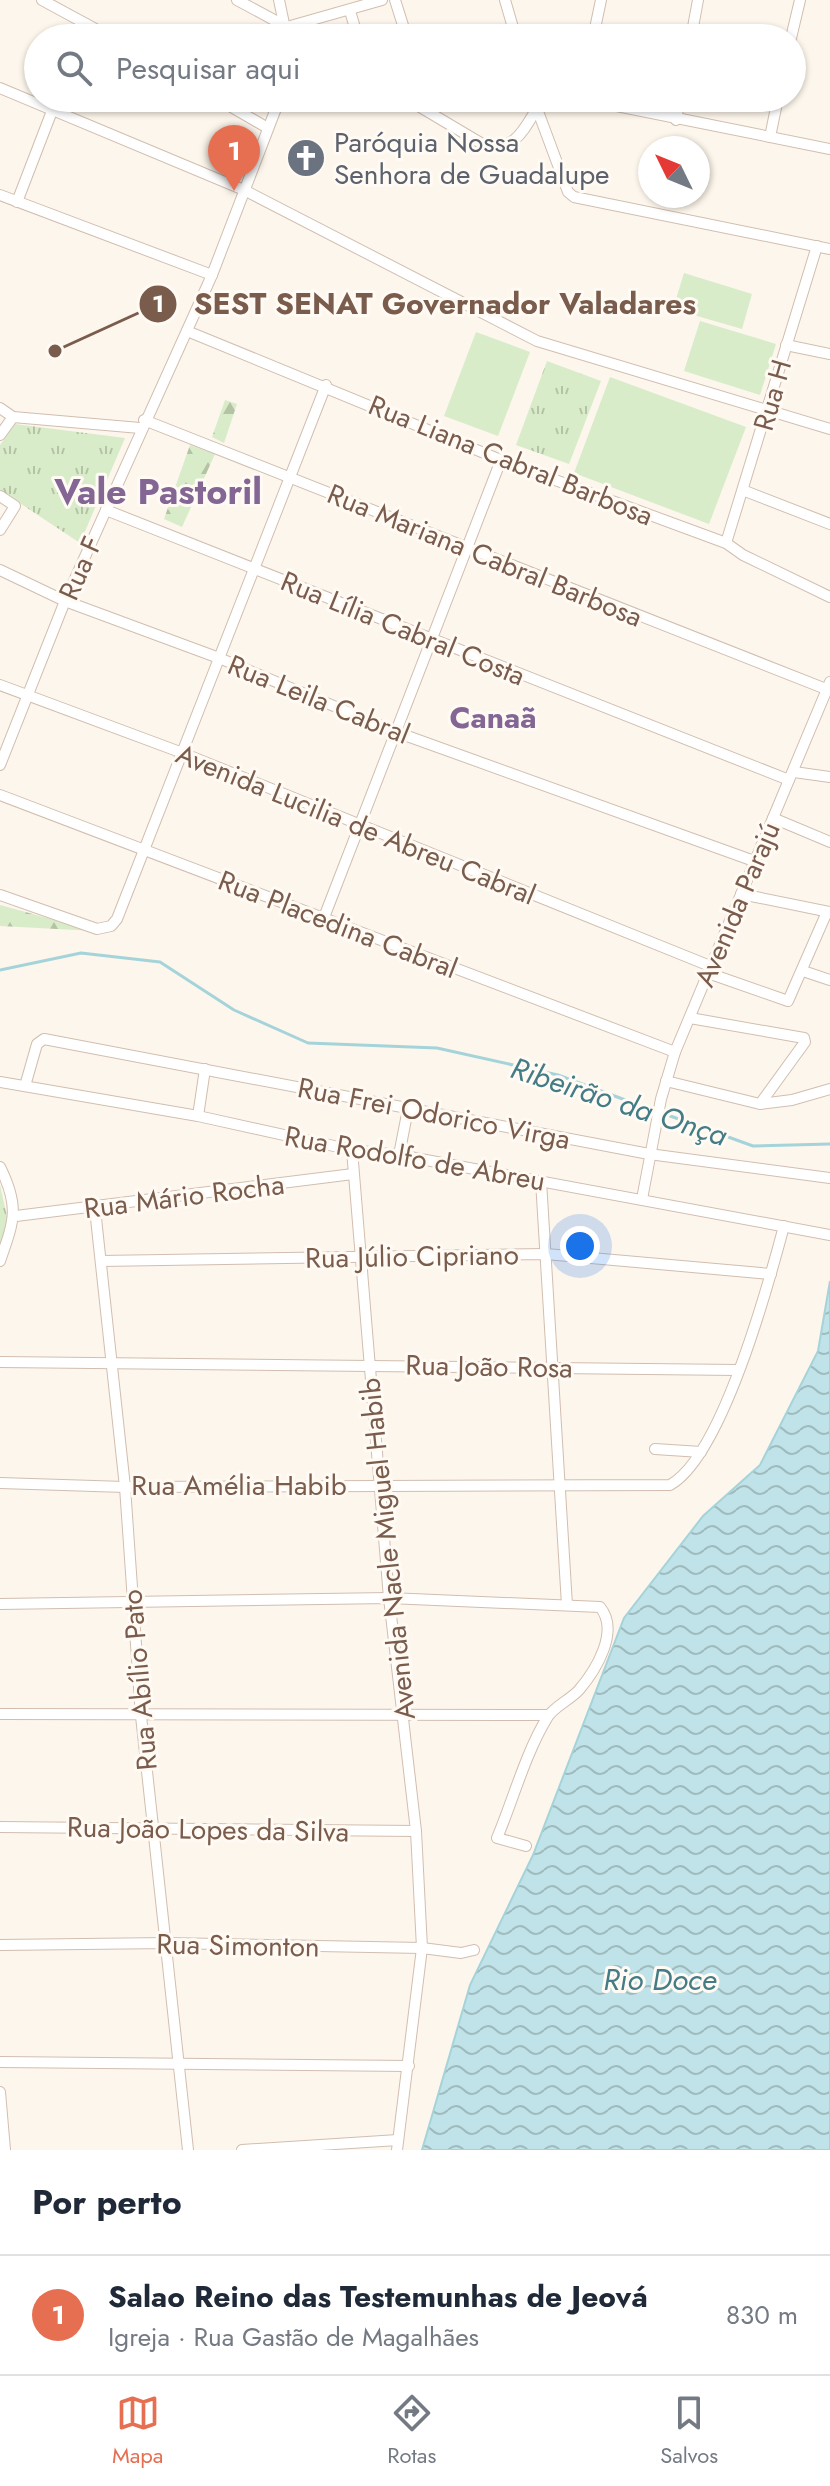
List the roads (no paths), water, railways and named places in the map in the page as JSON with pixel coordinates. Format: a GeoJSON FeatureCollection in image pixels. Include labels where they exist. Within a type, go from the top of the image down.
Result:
{"type":"FeatureCollection","features":[{"type":"Feature","properties":{"kind":"street"},"geometry":{"type":"LineString","coordinates":[[42,0],[86,24]]}},
{"type":"Feature","properties":{"kind":"street"},"geometry":{"type":"LineString","coordinates":[[237,0],[274,24]]}},
{"type":"Feature","properties":{"kind":"street"},"geometry":{"type":"LineString","coordinates":[[279,0],[285,24]]}},
{"type":"Feature","properties":{"kind":"street"},"geometry":{"type":"LineString","coordinates":[[311,24],[382,0]]}},
{"type":"Feature","properties":{"kind":"street"},"geometry":{"type":"LineString","coordinates":[[395,0],[403,24]]}},
{"type":"Feature","properties":{"kind":"street"},"geometry":{"type":"LineString","coordinates":[[505,0],[512,24]]}},
{"type":"Feature","properties":{"kind":"street"},"geometry":{"type":"LineString","coordinates":[[596,24],[601,0]]}},
{"type":"Feature","properties":{"kind":"street"},"geometry":{"type":"LineString","coordinates":[[694,24],[698,0]]}},
{"type":"Feature","properties":{"kind":"street"},"geometry":{"type":"LineString","coordinates":[[794,24],[800,0]]}},
{"type":"Feature","properties":{"kind":"street"},"geometry":{"type":"LineString","coordinates":[[350,11],[354,24]]}},
{"type":"Feature","properties":{"kind":"street"},"geometry":{"type":"LineString","coordinates":[[0,88],[24,94]]}},
{"type":"Feature","properties":{"kind":"street"},"geometry":{"type":"LineString","coordinates":[[17,202],[52,112]]}},
{"type":"Feature","properties":{"kind":"street"},"geometry":{"type":"LineString","coordinates":[[75,112],[244,190],[537,341],[830,429]]}},
{"type":"Feature","properties":{"kind":"street"},"geometry":{"type":"LineString","coordinates":[[240,112],[266,127]]}},
{"type":"Feature","properties":{"kind":"street","name":"Rua F"},"geometry":{"type":"LineString","coordinates":[[0,765],[65,601],[142,424],[212,275],[273,112]]}},
{"type":"Feature","properties":{"kind":"street"},"geometry":{"type":"LineString","coordinates":[[429,112],[484,145],[498,148],[518,141],[535,112]]}},
{"type":"Feature","properties":{"kind":"street"},"geometry":{"type":"LineString","coordinates":[[537,112],[568,192],[574,197],[830,249]]}},
{"type":"Feature","properties":{"kind":"street"},"geometry":{"type":"LineString","coordinates":[[641,112],[830,149]]}},
{"type":"Feature","properties":{"kind":"street"},"geometry":{"type":"LineString","coordinates":[[676,120],[677,112]]}},
{"type":"Feature","properties":{"kind":"street"},"geometry":{"type":"LineString","coordinates":[[770,137],[775,112]]}},
{"type":"Feature","properties":{"kind":"street"},"geometry":{"type":"LineString","coordinates":[[0,195],[212,275]]}},
{"type":"Feature","properties":{"kind":"street","name":"Rua H"},"geometry":{"type":"LineString","coordinates":[[726,543],[745,491],[817,246]]}},
{"type":"Feature","properties":{"kind":"street","name":"Rua Liana Cabral Barbosa"},"geometry":{"type":"LineString","coordinates":[[187,331],[326,385],[501,460],[726,543],[743,555],[830,597]]}},
{"type":"Feature","properties":{"kind":"street"},"geometry":{"type":"LineString","coordinates":[[786,345],[830,354]]}},
{"type":"Feature","properties":{"kind":"street"},"geometry":{"type":"LineString","coordinates":[[0,895],[104,929],[117,919],[326,385]]}},
{"type":"Feature","properties":{"kind":"street"},"geometry":{"type":"LineString","coordinates":[[0,408],[13,417],[0,435]]}},
{"type":"Feature","properties":{"kind":"street","name":"Rua Mariana Cabral Barbosa"},"geometry":{"type":"LineString","coordinates":[[13,417],[142,424],[289,477],[468,550],[828,686]]}},
{"type":"Feature","properties":{"kind":"street"},"geometry":{"type":"LineString","coordinates":[[323,920],[501,460]]}},
{"type":"Feature","properties":{"kind":"street"},"geometry":{"type":"LineString","coordinates":[[745,491],[830,524]]}},
{"type":"Feature","properties":{"kind":"street"},"geometry":{"type":"LineString","coordinates":[[0,496],[15,506],[0,530]]}},
{"type":"Feature","properties":{"kind":"street","name":"Rua Lília Cabral Costa"},"geometry":{"type":"LineString","coordinates":[[106,510],[254,567],[431,641],[791,776],[830,777]]}},
{"type":"Feature","properties":{"kind":"street","name":"Rua Leila Cabral"},"geometry":{"type":"LineString","coordinates":[[0,570],[65,601],[219,658],[396,732],[754,861]]}},
{"type":"Feature","properties":{"kind":"street","name":"Avenida Lucilia de Abreu Cabral"},"geometry":{"type":"LineString","coordinates":[[0,685],[25,697],[180,752],[788,1001],[803,971]]}},
{"type":"Feature","properties":{"kind":"street","name":"Avenida Parajú"},"geometry":{"type":"LineString","coordinates":[[642,1199],[661,1099],[675,1052],[828,686]]}},
{"type":"Feature","properties":{"kind":"street"},"geometry":{"type":"LineString","coordinates":[[816,716],[830,717]]}},
{"type":"Feature","properties":{"kind":"street","name":"Rua Placedina Cabral"},"geometry":{"type":"LineString","coordinates":[[0,795],[675,1052]]}},
{"type":"Feature","properties":{"kind":"street"},"geometry":{"type":"LineString","coordinates":[[773,818],[830,842]]}},
{"type":"Feature","properties":{"kind":"street"},"geometry":{"type":"LineString","coordinates":[[741,894],[829,912],[803,971],[830,980]]}},
{"type":"Feature","properties":{"kind":"street"},"geometry":{"type":"LineString","coordinates":[[690,1018],[804,1038],[760,1104]]}},
{"type":"Feature","properties":{"kind":"street","name":"Rua Frei Odorico Virga"},"geometry":{"type":"LineString","coordinates":[[25,1086],[40,1040],[649,1154],[830,1178]]}},
{"type":"Feature","properties":{"kind":"street"},"geometry":{"type":"LineString","coordinates":[[198,1116],[205,1069]]}},
{"type":"Feature","properties":{"kind":"street"},"geometry":{"type":"LineString","coordinates":[[666,1081],[760,1104],[792,1100],[830,1089]]}},
{"type":"Feature","properties":{"kind":"street","name":"Rua Rodolfo de Abreu"},"geometry":{"type":"LineString","coordinates":[[0,1082],[198,1116],[352,1150],[399,1155],[830,1235]]}},
{"type":"Feature","properties":{"kind":"street"},"geometry":{"type":"LineString","coordinates":[[399,1155],[408,1109]]}},
{"type":"Feature","properties":{"kind":"street","name":"Avenida Nacle Miguel Habib"},"geometry":{"type":"LineString","coordinates":[[352,1150],[389,1598],[416,1831],[422,1948],[398,2145]]}},
{"type":"Feature","properties":{"kind":"street"},"geometry":{"type":"LineString","coordinates":[[0,1167],[11,1188],[16,1216],[0,1261]]}},
{"type":"Feature","properties":{"kind":"street","name":"Rua Mário Rocha"},"geometry":{"type":"LineString","coordinates":[[16,1216],[95,1209],[353,1174]]}},
{"type":"Feature","properties":{"kind":"street"},"geometry":{"type":"LineString","coordinates":[[541,1181],[551,1368],[562,1484],[567,1605]]}},
{"type":"Feature","properties":{"kind":"street","name":"Rua Abílio Pato"},"geometry":{"type":"LineString","coordinates":[[95,1209],[125,1487],[141,1716],[188,2150]]}},
{"type":"Feature","properties":{"kind":"street"},"geometry":{"type":"LineString","coordinates":[[655,1449],[701,1452],[738,1370],[784,1226]]}},
{"type":"Feature","properties":{"kind":"street","name":"Rua Júlio Cipriano"},"geometry":{"type":"LineString","coordinates":[[101,1261],[546,1254],[771,1274]]}},
{"type":"Feature","properties":{"kind":"street","name":"Rua João Rosa"},"geometry":{"type":"LineString","coordinates":[[0,1362],[738,1370]]}},
{"type":"Feature","properties":{"kind":"street","name":"Rua Amélia Habib"},"geometry":{"type":"LineString","coordinates":[[0,1483],[125,1487],[670,1485],[682,1478],[701,1452]]}},
{"type":"Feature","properties":{"kind":"street"},"geometry":{"type":"LineString","coordinates":[[0,1604],[389,1598],[600,1607],[605,1613],[608,1630],[604,1650],[579,1690],[548,1715],[497,1838],[526,1846]]}},
{"type":"Feature","properties":{"kind":"street"},"geometry":{"type":"LineString","coordinates":[[0,1714],[548,1715]]}},
{"type":"Feature","properties":{"kind":"street","name":"Rua João Lopes da Silva"},"geometry":{"type":"LineString","coordinates":[[0,1827],[416,1831]]}},
{"type":"Feature","properties":{"kind":"street","name":"Rua Simonton"},"geometry":{"type":"LineString","coordinates":[[0,1945],[167,1943],[422,1948],[461,1953],[474,1950]]}},
{"type":"Feature","properties":{"kind":"street"},"geometry":{"type":"LineString","coordinates":[[0,2062],[409,2066]]}},
{"type":"Feature","properties":{"kind":"street"},"geometry":{"type":"LineString","coordinates":[[0,2092],[5,2150]]}},
{"type":"Feature","properties":{"kind":"street"},"geometry":{"type":"LineString","coordinates":[[242,2150],[398,2145]]}},
{"type":"Feature","properties":{"kind":"water","name":"Rio Doce"},"geometry":{"type":"Polygon","coordinates":[[[830,1281],[830,2150],[422,2150],[470,1985],[533,1855],[624,1618],[703,1516],[760,1465],[818,1351],[830,1281]]]}},
{"type":"Feature","properties":{"kind":"waterway","name":"Ribeirão da Onça"},"geometry":{"type":"LineString","coordinates":[[0,970],[81,953],[160,962],[234,1010],[308,1043],[437,1048],[558,1075],[655,1111]]}},
{"type":"Feature","properties":{"kind":"waterway","name":"Ribeirão da Onça"},"geometry":{"type":"LineString","coordinates":[[662,1113],[753,1146],[830,1144]]}},
{"type":"Feature","properties":{"kind":"place","name":"Paróquia Nossa Senhora de Guadalupe"},"geometry":{"type":"Point","coordinates":[306,158]}},
{"type":"Feature","properties":{"kind":"place","name":"Salao Reino das Testemunhas de Jeová"},"geometry":{"type":"Point","coordinates":[234,191]}},
{"type":"Feature","properties":{"kind":"place","name":"SEST SENAT Governador Valadares"},"geometry":{"type":"Point","coordinates":[55,351]}},
{"type":"Feature","properties":{"kind":"district","name":"Vale Pastoril"},"geometry":{"type":"Point","coordinates":[158,491]}},
{"type":"Feature","properties":{"kind":"district","name":"Canaã"},"geometry":{"type":"Point","coordinates":[493,718]}}]}
